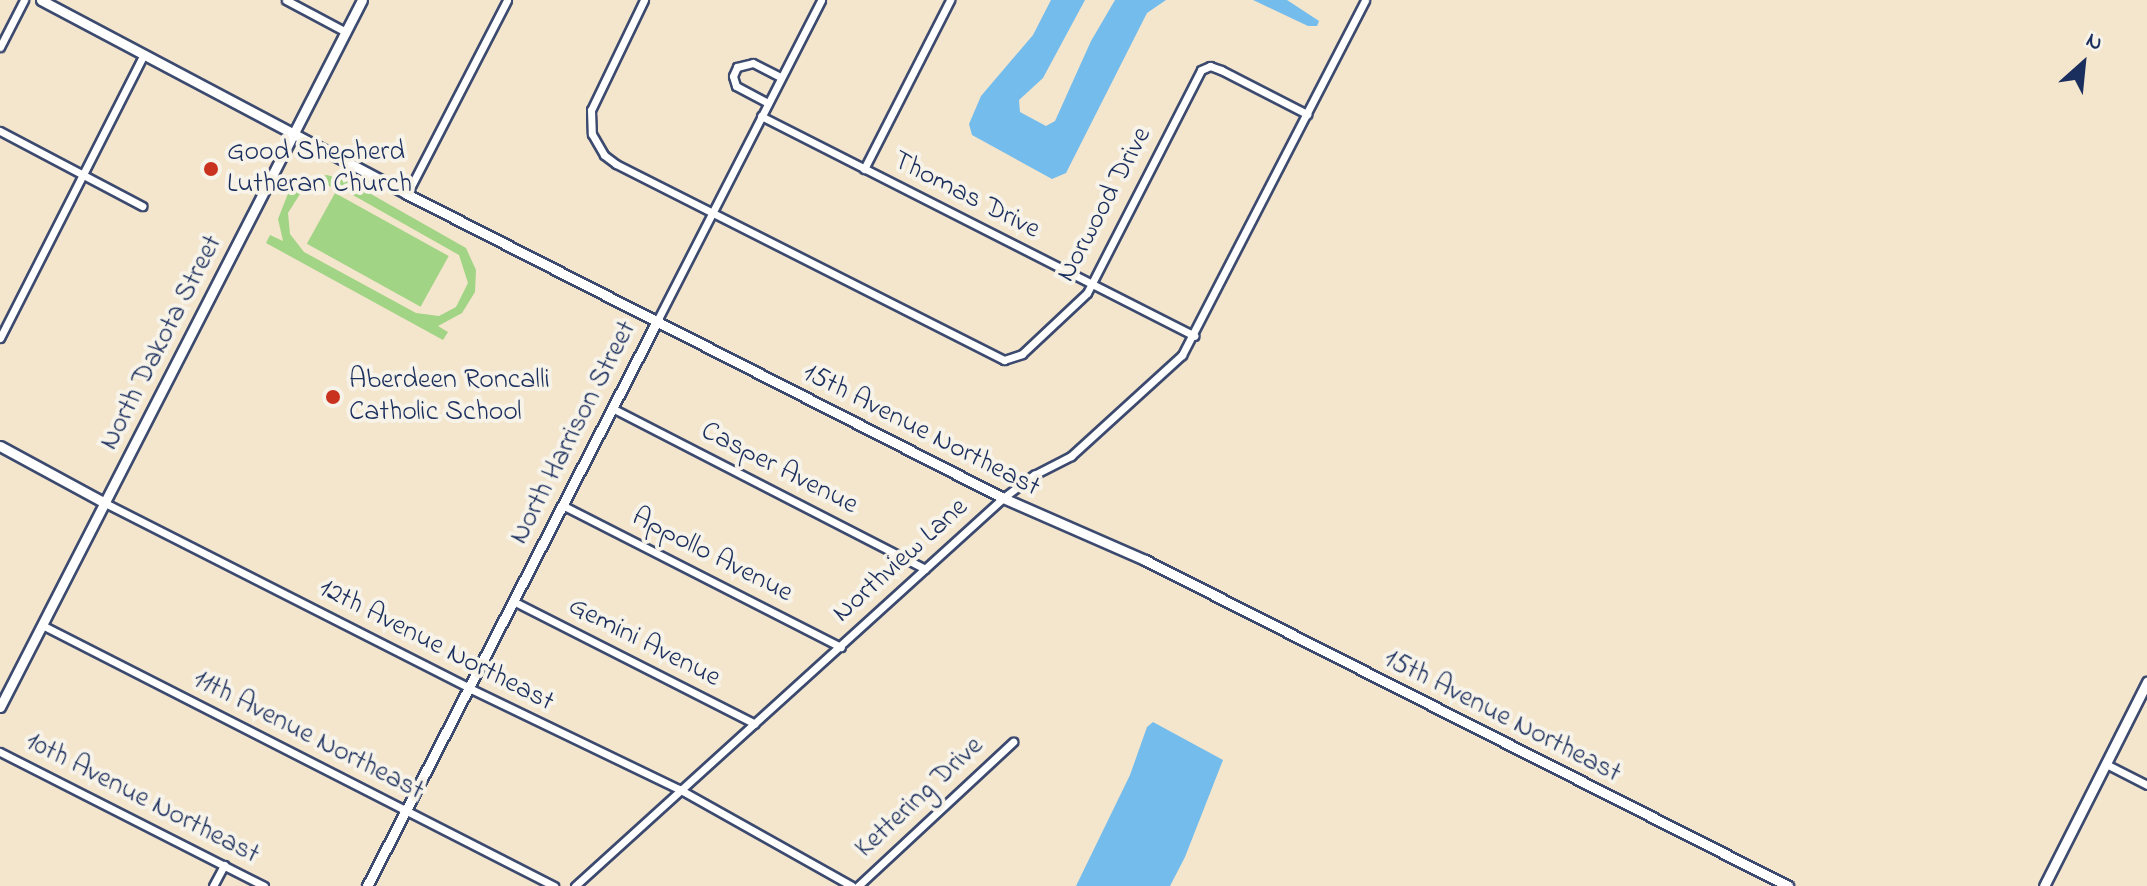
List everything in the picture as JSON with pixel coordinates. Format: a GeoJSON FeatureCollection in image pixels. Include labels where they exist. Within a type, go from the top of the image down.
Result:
{"type":"FeatureCollection","features":[{"type":"Feature","properties":{"kind":"street"},"geometry":{"type":"LineString","coordinates":[[0,47],[24,0]]}},
{"type":"Feature","properties":{"kind":"street","name":"15th Avenue Northeast"},"geometry":{"type":"LineString","coordinates":[[41,0],[407,194],[1003,498],[1145,560],[1788,886]]}},
{"type":"Feature","properties":{"kind":"street"},"geometry":{"type":"LineString","coordinates":[[286,0],[346,32]]}},
{"type":"Feature","properties":{"kind":"street","name":"North Dakota Street"},"geometry":{"type":"LineString","coordinates":[[0,707],[362,0]]}},
{"type":"Feature","properties":{"kind":"street"},"geometry":{"type":"LineString","coordinates":[[407,194],[507,0]]}},
{"type":"Feature","properties":{"kind":"street","name":"Norwood Drive"},"geometry":{"type":"LineString","coordinates":[[644,0],[593,102],[592,134],[604,155],[616,164],[1004,360],[1022,354],[1082,299],[1092,285],[1201,70],[1210,66],[1221,70],[1307,114]]}},
{"type":"Feature","properties":{"kind":"street","name":"North Harrison Street"},"geometry":{"type":"LineString","coordinates":[[367,886],[821,0]]}},
{"type":"Feature","properties":{"kind":"street"},"geometry":{"type":"LineString","coordinates":[[864,169],[950,0]]}},
{"type":"Feature","properties":{"kind":"street","name":"Northview Lane"},"geometry":{"type":"LineString","coordinates":[[575,886],[1003,498],[1034,475],[1071,456],[1182,355],[1365,0]]}},
{"type":"Feature","properties":{"kind":"street"},"geometry":{"type":"LineString","coordinates":[[0,338],[144,54]]}},
{"type":"Feature","properties":{"kind":"street"},"geometry":{"type":"LineString","coordinates":[[768,103],[736,86],[733,76],[737,67],[753,63],[781,77]]}},
{"type":"Feature","properties":{"kind":"street","name":"Thomas Drive"},"geometry":{"type":"LineString","coordinates":[[761,116],[1194,336]]}},
{"type":"Feature","properties":{"kind":"street"},"geometry":{"type":"LineString","coordinates":[[0,131],[142,206]]}},
{"type":"Feature","properties":{"kind":"street","name":"Casper Avenue"},"geometry":{"type":"LineString","coordinates":[[612,408],[925,569]]}},
{"type":"Feature","properties":{"kind":"street","name":"12th Avenue Northeast"},"geometry":{"type":"LineString","coordinates":[[0,446],[105,503],[469,688],[679,789],[855,886]]}},
{"type":"Feature","properties":{"kind":"street","name":"Appollo Avenue"},"geometry":{"type":"LineString","coordinates":[[562,505],[841,647]]}},
{"type":"Feature","properties":{"kind":"street","name":"Gemini Avenue"},"geometry":{"type":"LineString","coordinates":[[513,601],[755,724]]}},
{"type":"Feature","properties":{"kind":"street","name":"11th Avenue Northeast"},"geometry":{"type":"LineString","coordinates":[[42,625],[554,886]]}},
{"type":"Feature","properties":{"kind":"street"},"geometry":{"type":"LineString","coordinates":[[2044,886],[2147,682]]}},
{"type":"Feature","properties":{"kind":"street","name":"Kettering Drive"},"geometry":{"type":"LineString","coordinates":[[855,886],[1013,742]]}},
{"type":"Feature","properties":{"kind":"street","name":"10th Avenue Northeast"},"geometry":{"type":"LineString","coordinates":[[0,752],[264,886]]}},
{"type":"Feature","properties":{"kind":"street"},"geometry":{"type":"LineString","coordinates":[[2106,764],[2147,785]]}},
{"type":"Feature","properties":{"kind":"street"},"geometry":{"type":"LineString","coordinates":[[213,886],[224,865]]}},
{"type":"Feature","properties":{"kind":"green space"},"geometry":{"type":"Polygon","coordinates":[[[327,175],[348,181],[466,248],[476,270],[475,292],[462,313],[438,326],[448,332],[443,340],[266,243],[270,235],[283,241],[278,219],[289,191],[306,179],[327,175]],[[322,184],[300,194],[288,213],[290,234],[304,252],[416,313],[439,316],[456,307],[468,283],[459,255],[344,190],[322,184]]]}},
{"type":"Feature","properties":{"kind":"green space"},"geometry":{"type":"Polygon","coordinates":[[[335,193],[449,256],[421,307],[307,244],[335,193]]]}},
{"type":"Feature","properties":{"kind":"water"},"geometry":{"type":"Polygon","coordinates":[[[1051,0],[1085,0],[1043,78],[1019,100],[1020,112],[1046,126],[1055,121],[1091,41],[1115,0],[1166,0],[1147,13],[1066,173],[1052,179],[972,135],[969,124],[981,96],[1033,35],[1051,0]]]}},
{"type":"Feature","properties":{"kind":"water"},"geometry":{"type":"Polygon","coordinates":[[[1253,0],[1287,0],[1319,21],[1317,26],[1308,26],[1253,0]]]}},
{"type":"Feature","properties":{"kind":"water"},"geometry":{"type":"Polygon","coordinates":[[[1153,722],[1223,760],[1185,857],[1170,886],[1076,886],[1130,775],[1147,727],[1153,722]]]}},
{"type":"Feature","properties":{"kind":"place","name":"Good Shepherd Lutheran Church"},"geometry":{"type":"Point","coordinates":[211,169]}},
{"type":"Feature","properties":{"kind":"place","name":"Aberdeen Roncalli Catholic School"},"geometry":{"type":"Point","coordinates":[333,397]}}]}
